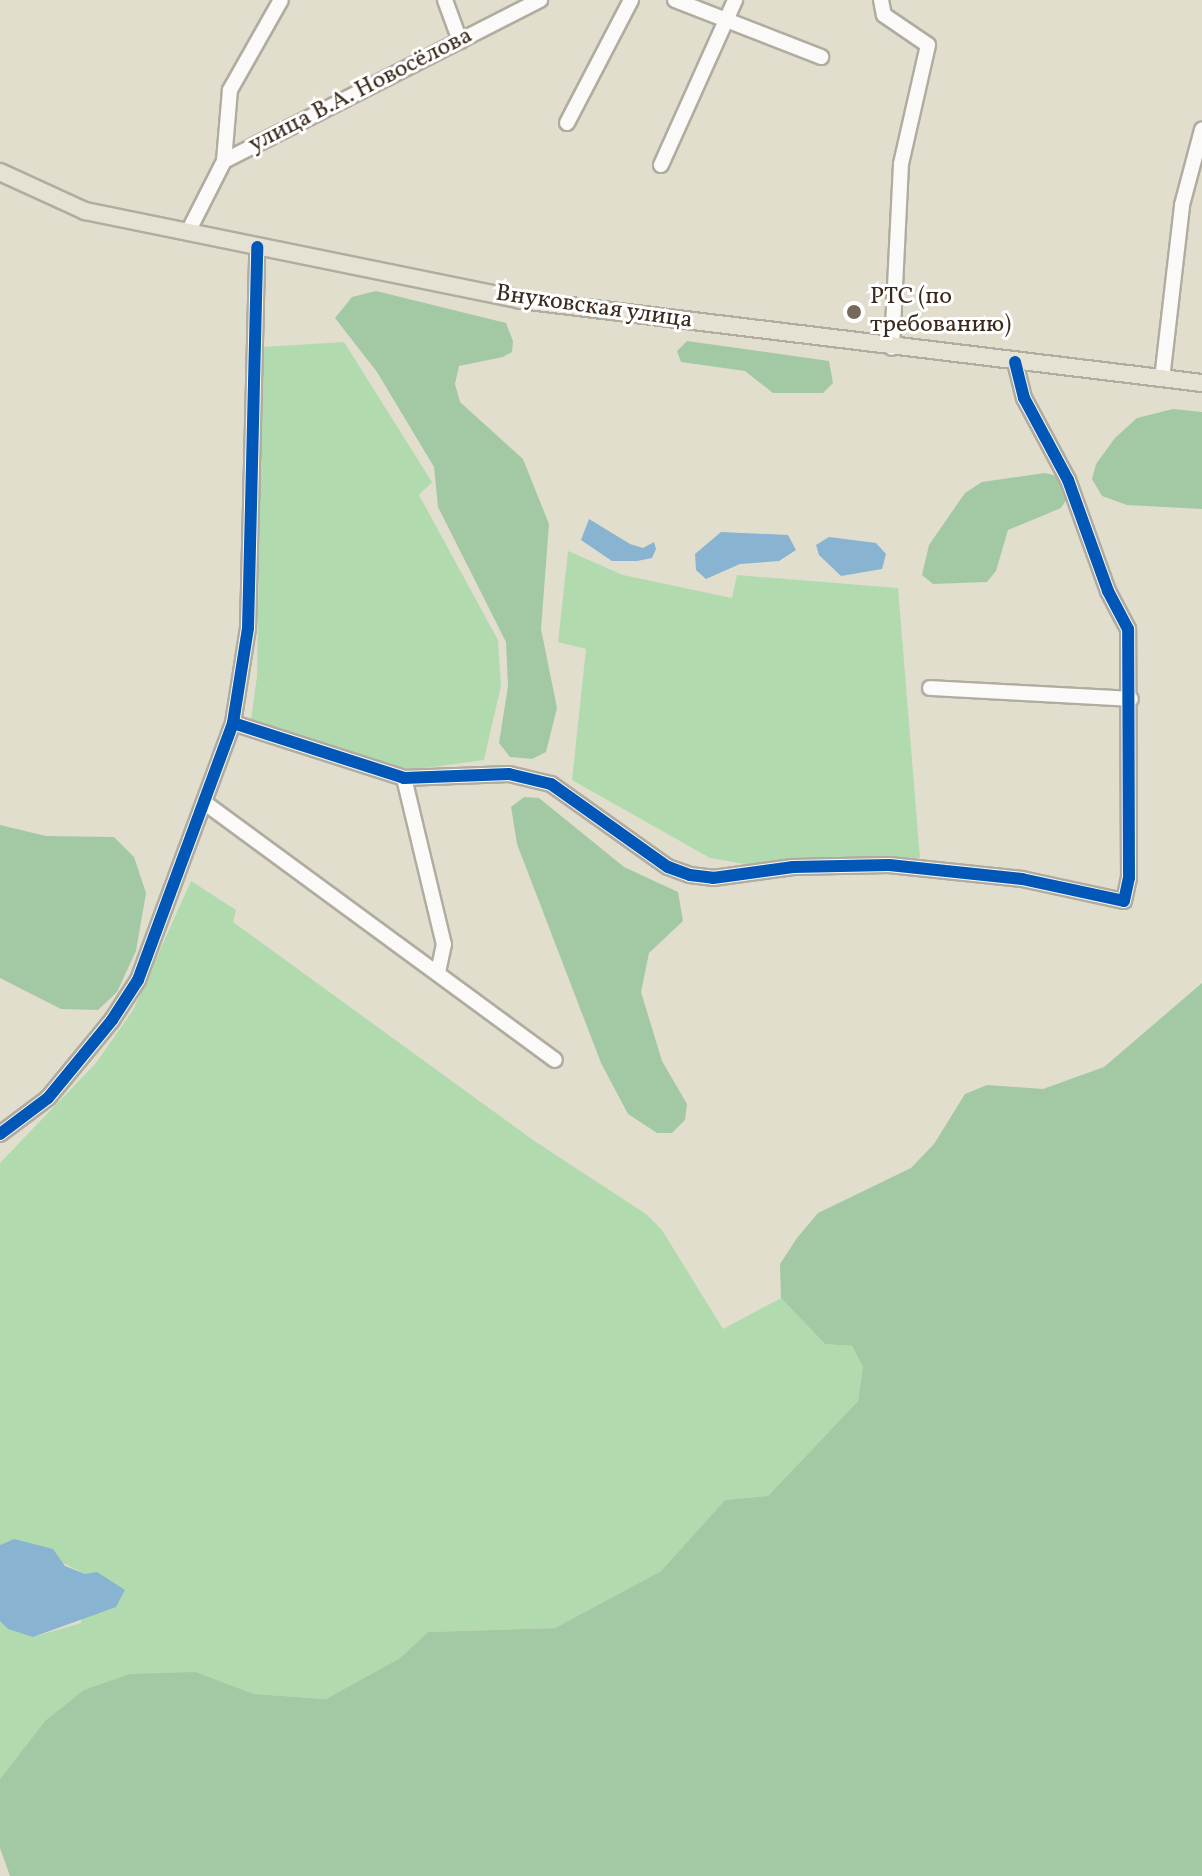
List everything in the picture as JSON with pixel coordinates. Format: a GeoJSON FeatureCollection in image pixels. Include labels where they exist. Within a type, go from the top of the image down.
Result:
{"type":"FeatureCollection","features":[{"type":"Feature","properties":{"kind":"main road","name":"Внуковская улица"},"geometry":{"type":"LineString","coordinates":[[0,172],[85,211],[521,300],[892,348],[1202,383]]}},
{"type":"Feature","properties":{"kind":"street"},"geometry":{"type":"LineString","coordinates":[[188,232],[224,161],[230,90],[281,0]]}},
{"type":"Feature","properties":{"kind":"street"},"geometry":{"type":"LineString","coordinates":[[445,0],[460,41]]}},
{"type":"Feature","properties":{"kind":"street","name":"улица В.А. Новосёлова"},"geometry":{"type":"LineString","coordinates":[[224,161],[540,0]]}},
{"type":"Feature","properties":{"kind":"street"},"geometry":{"type":"LineString","coordinates":[[567,123],[631,0]]}},
{"type":"Feature","properties":{"kind":"street"},"geometry":{"type":"LineString","coordinates":[[675,0],[821,57]]}},
{"type":"Feature","properties":{"kind":"street"},"geometry":{"type":"LineString","coordinates":[[661,165],[735,0]]}},
{"type":"Feature","properties":{"kind":"street"},"geometry":{"type":"LineString","coordinates":[[881,0],[884,15],[928,45],[901,164],[892,348]]}},
{"type":"Feature","properties":{"kind":"street"},"geometry":{"type":"LineString","coordinates":[[1162,379],[1182,205],[1202,130]]}},
{"type":"Feature","properties":{"kind":"street"},"geometry":{"type":"LineString","coordinates":[[0,1134],[48,1098],[112,1020],[138,980],[233,723],[248,628],[257,247]]}},
{"type":"Feature","properties":{"kind":"street"},"geometry":{"type":"LineString","coordinates":[[233,723],[404,778],[509,774],[551,784],[668,867],[690,875],[713,878],[793,867],[889,865],[1022,879],[1124,901],[1129,878],[1131,699],[1128,629],[1108,591],[1068,480],[1024,398],[1015,362]]}},
{"type":"Feature","properties":{"kind":"street"},"geometry":{"type":"LineString","coordinates":[[930,688],[1131,699]]}},
{"type":"Feature","properties":{"kind":"street"},"geometry":{"type":"LineString","coordinates":[[404,778],[444,944],[438,972]]}},
{"type":"Feature","properties":{"kind":"street"},"geometry":{"type":"LineString","coordinates":[[205,803],[555,1060]]}},
{"type":"Feature","properties":{"kind":"green space"},"geometry":{"type":"Polygon","coordinates":[[[376,291],[506,323],[513,341],[512,352],[503,357],[459,366],[455,384],[460,402],[523,459],[549,524],[541,629],[557,708],[546,752],[532,759],[510,757],[499,743],[508,686],[506,642],[438,507],[434,467],[377,372],[335,318],[352,297],[376,291]]]}},
{"type":"Feature","properties":{"kind":"green space"},"geometry":{"type":"Polygon","coordinates":[[[687,341],[829,361],[833,383],[823,393],[773,393],[745,371],[681,362],[677,351],[687,341]]]}},
{"type":"Feature","properties":{"kind":"green space"},"geometry":{"type":"Polygon","coordinates":[[[344,342],[432,482],[419,495],[498,640],[501,686],[484,760],[411,770],[339,753],[251,720],[257,676],[262,347],[344,342]]]}},
{"type":"Feature","properties":{"kind":"green space"},"geometry":{"type":"Polygon","coordinates":[[[1173,409],[1202,412],[1202,509],[1127,505],[1102,496],[1092,479],[1096,464],[1115,438],[1137,418],[1173,409]]]}},
{"type":"Feature","properties":{"kind":"green space"},"geometry":{"type":"Polygon","coordinates":[[[1045,473],[1057,476],[1066,500],[1061,508],[1008,530],[996,571],[987,582],[933,584],[922,575],[929,545],[965,493],[982,482],[1045,473]]]}},
{"type":"Feature","properties":{"kind":"green space"},"geometry":{"type":"Polygon","coordinates":[[[568,551],[623,575],[732,598],[737,575],[898,588],[920,858],[745,864],[710,858],[572,780],[586,649],[558,642],[568,551]]]}},
{"type":"Feature","properties":{"kind":"green space"},"geometry":{"type":"Polygon","coordinates":[[[524,797],[539,798],[624,867],[678,892],[683,921],[649,953],[641,992],[662,1061],[687,1104],[685,1120],[672,1133],[657,1133],[628,1114],[601,1063],[517,844],[511,807],[524,797]]]}},
{"type":"Feature","properties":{"kind":"green space"},"geometry":{"type":"Polygon","coordinates":[[[0,825],[46,836],[114,837],[134,857],[146,893],[136,951],[117,992],[98,1010],[61,1009],[0,978],[0,825]]]}},
{"type":"Feature","properties":{"kind":"green space"},"geometry":{"type":"Polygon","coordinates":[[[191,881],[236,910],[233,922],[533,1140],[646,1214],[662,1230],[723,1329],[781,1298],[825,1344],[852,1346],[863,1367],[858,1401],[768,1496],[725,1500],[661,1571],[555,1628],[428,1632],[400,1658],[326,1699],[254,1694],[196,1672],[45,1721],[0,1779],[0,1621],[33,1637],[81,1623],[85,1574],[14,1539],[0,1545],[0,1163],[96,1063],[133,1010],[191,881]]]}},
{"type":"Feature","properties":{"kind":"green space"},"geometry":{"type":"Polygon","coordinates":[[[1202,983],[1202,1876],[10,1876],[0,1848],[0,1779],[45,1721],[84,1690],[130,1674],[196,1672],[254,1694],[326,1699],[400,1658],[428,1632],[555,1628],[661,1571],[725,1500],[768,1496],[858,1401],[863,1367],[852,1346],[825,1344],[781,1298],[780,1264],[818,1213],[911,1168],[934,1144],[965,1094],[987,1085],[1043,1089],[1104,1067],[1202,983]]]}},
{"type":"Feature","properties":{"kind":"water"},"geometry":{"type":"Polygon","coordinates":[[[589,519],[630,544],[643,548],[654,542],[656,549],[652,558],[612,561],[581,540],[589,519]]]}},
{"type":"Feature","properties":{"kind":"water"},"geometry":{"type":"Polygon","coordinates":[[[721,532],[788,535],[796,550],[779,561],[740,564],[706,579],[696,570],[695,554],[721,532]]]}},
{"type":"Feature","properties":{"kind":"water"},"geometry":{"type":"Polygon","coordinates":[[[829,537],[876,543],[886,554],[882,569],[841,576],[819,555],[816,545],[829,537]]]}},
{"type":"Feature","properties":{"kind":"water"},"geometry":{"type":"Polygon","coordinates":[[[14,1539],[53,1549],[65,1566],[85,1574],[97,1572],[125,1590],[116,1607],[33,1637],[8,1629],[0,1621],[0,1545],[14,1539]]]}},
{"type":"Feature","properties":{"kind":"cycle path"},"geometry":{"type":"LineString","coordinates":[[0,1134],[48,1098],[112,1020],[138,980],[233,723],[248,628],[257,247]]}},
{"type":"Feature","properties":{"kind":"cycle path"},"geometry":{"type":"LineString","coordinates":[[233,723],[404,778],[509,774],[551,784],[668,867],[690,875],[713,878],[793,867],[889,865],[1022,879],[1124,901],[1129,878],[1128,629],[1108,591],[1068,480],[1024,398],[1015,362]]}},
{"type":"Feature","properties":{"kind":"place","name":"РТС (по требованию)"},"geometry":{"type":"Point","coordinates":[854,312]}}]}
